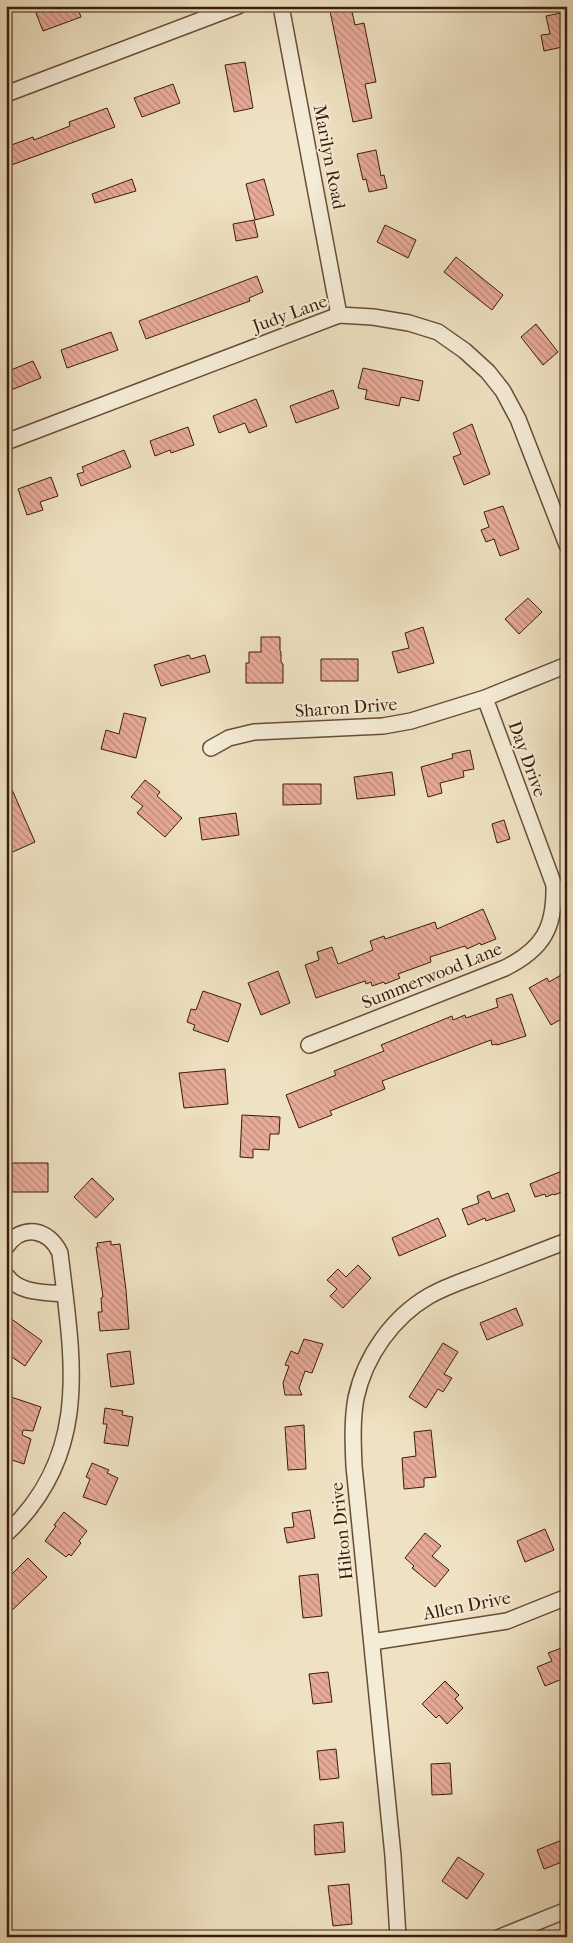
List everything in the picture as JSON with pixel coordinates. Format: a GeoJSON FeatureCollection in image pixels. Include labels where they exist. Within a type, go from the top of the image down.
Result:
{"type":"FeatureCollection","features":[{"type":"Feature","properties":{"kind":"street"},"geometry":{"type":"LineString","coordinates":[[6,94],[238,6]]}},
{"type":"Feature","properties":{"kind":"street","name":"Marilyn Road"},"geometry":{"type":"LineString","coordinates":[[281,6],[339,315]]}},
{"type":"Feature","properties":{"kind":"street","name":"Judy Lane"},"geometry":{"type":"LineString","coordinates":[[6,442],[339,315],[373,317],[409,323],[438,332],[488,372],[503,391],[518,418],[567,545]]}},
{"type":"Feature","properties":{"kind":"street","name":"Sharon Drive"},"geometry":{"type":"LineString","coordinates":[[211,748],[229,738],[254,732],[383,726],[411,721],[484,698],[567,665]]}},
{"type":"Feature","properties":{"kind":"street","name":"Day Drive"},"geometry":{"type":"LineString","coordinates":[[484,698],[554,885],[554,905],[551,920]]}},
{"type":"Feature","properties":{"kind":"street","name":"Summerwood Lane"},"geometry":{"type":"LineString","coordinates":[[309,1044],[505,968],[522,959],[536,948],[551,920]]}},
{"type":"Feature","properties":{"kind":"street"},"geometry":{"type":"LineString","coordinates":[[6,1247],[14,1238],[22,1233],[31,1232],[41,1233],[49,1237],[56,1244],[60,1253],[72,1373],[69,1421],[58,1457],[42,1490],[26,1512],[6,1534]]}},
{"type":"Feature","properties":{"kind":"street","name":"Hilton Drive"},"geometry":{"type":"LineString","coordinates":[[398,1937],[393,1856],[353,1446],[352,1426],[356,1398],[364,1372],[378,1345],[395,1324],[429,1296],[567,1241]]}},
{"type":"Feature","properties":{"kind":"street"},"geometry":{"type":"LineString","coordinates":[[6,1275],[18,1287],[65,1294]]}},
{"type":"Feature","properties":{"kind":"street","name":"Allen Drive"},"geometry":{"type":"LineString","coordinates":[[372,1642],[507,1620],[567,1597]]}},
{"type":"Feature","properties":{"kind":"street"},"geometry":{"type":"LineString","coordinates":[[500,1937],[567,1910]]}},
{"type":"Feature","properties":{"kind":"building"},"geometry":{"type":"Polygon","coordinates":[[[54,6],[77,6],[81,17],[43,31],[36,13],[54,6]]]}},
{"type":"Feature","properties":{"kind":"building"},"geometry":{"type":"Polygon","coordinates":[[[351,7],[355,25],[364,23],[376,82],[365,84],[372,118],[353,122],[330,11],[351,7]]]}},
{"type":"Feature","properties":{"kind":"building"},"geometry":{"type":"Polygon","coordinates":[[[565,12],[567,46],[544,51],[541,35],[550,34],[546,16],[565,12]]]}},
{"type":"Feature","properties":{"kind":"building"},"geometry":{"type":"Polygon","coordinates":[[[245,62],[253,108],[234,112],[225,65],[245,62]]]}},
{"type":"Feature","properties":{"kind":"building"},"geometry":{"type":"Polygon","coordinates":[[[173,84],[180,103],[142,117],[134,98],[173,84]]]}},
{"type":"Feature","properties":{"kind":"building"},"geometry":{"type":"Polygon","coordinates":[[[107,108],[115,127],[6,167],[6,147],[33,137],[34,140],[70,126],[69,122],[107,108]]]}},
{"type":"Feature","properties":{"kind":"building"},"geometry":{"type":"Polygon","coordinates":[[[376,150],[381,176],[384,175],[387,188],[369,192],[366,179],[363,180],[357,154],[376,150]]]}},
{"type":"Feature","properties":{"kind":"building"},"geometry":{"type":"Polygon","coordinates":[[[132,179],[136,191],[95,203],[92,194],[132,179]]]}},
{"type":"Feature","properties":{"kind":"building"},"geometry":{"type":"Polygon","coordinates":[[[264,179],[274,215],[255,220],[246,184],[264,179]]]}},
{"type":"Feature","properties":{"kind":"building"},"geometry":{"type":"Polygon","coordinates":[[[254,220],[258,237],[236,241],[233,224],[254,220]]]}},
{"type":"Feature","properties":{"kind":"building"},"geometry":{"type":"Polygon","coordinates":[[[385,225],[416,240],[408,258],[377,242],[385,225]]]}},
{"type":"Feature","properties":{"kind":"building"},"geometry":{"type":"Polygon","coordinates":[[[456,257],[503,295],[492,310],[444,272],[456,257]]]}},
{"type":"Feature","properties":{"kind":"building"},"geometry":{"type":"Polygon","coordinates":[[[257,276],[263,292],[249,298],[250,301],[146,339],[139,321],[257,276]]]}},
{"type":"Feature","properties":{"kind":"building"},"geometry":{"type":"Polygon","coordinates":[[[536,324],[558,352],[543,365],[521,337],[536,324]]]}},
{"type":"Feature","properties":{"kind":"building"},"geometry":{"type":"Polygon","coordinates":[[[111,332],[118,350],[67,368],[61,350],[111,332]]]}},
{"type":"Feature","properties":{"kind":"building"},"geometry":{"type":"Polygon","coordinates":[[[33,361],[41,378],[6,392],[6,372],[33,361]]]}},
{"type":"Feature","properties":{"kind":"building"},"geometry":{"type":"Polygon","coordinates":[[[363,368],[423,381],[419,401],[401,397],[399,406],[365,399],[367,390],[358,388],[363,368]]]}},
{"type":"Feature","properties":{"kind":"building"},"geometry":{"type":"Polygon","coordinates":[[[333,390],[339,408],[296,423],[290,406],[333,390]]]}},
{"type":"Feature","properties":{"kind":"building"},"geometry":{"type":"Polygon","coordinates":[[[256,399],[267,426],[249,433],[245,423],[219,433],[213,416],[256,399]]]}},
{"type":"Feature","properties":{"kind":"building"},"geometry":{"type":"Polygon","coordinates":[[[472,424],[490,474],[464,485],[453,457],[461,454],[453,433],[472,424]]]}},
{"type":"Feature","properties":{"kind":"building"},"geometry":{"type":"Polygon","coordinates":[[[188,427],[194,445],[171,453],[170,450],[155,456],[150,441],[188,427]]]}},
{"type":"Feature","properties":{"kind":"building"},"geometry":{"type":"Polygon","coordinates":[[[124,450],[131,467],[81,486],[77,474],[84,472],[82,467],[124,450]]]}},
{"type":"Feature","properties":{"kind":"building"},"geometry":{"type":"Polygon","coordinates":[[[51,477],[58,496],[40,502],[43,510],[27,515],[18,489],[51,477]]]}},
{"type":"Feature","properties":{"kind":"building"},"geometry":{"type":"Polygon","coordinates":[[[503,506],[519,549],[500,556],[494,539],[486,542],[481,530],[489,527],[484,512],[503,506]]]}},
{"type":"Feature","properties":{"kind":"building"},"geometry":{"type":"Polygon","coordinates":[[[528,598],[542,612],[519,634],[505,619],[528,598]]]}},
{"type":"Feature","properties":{"kind":"building"},"geometry":{"type":"Polygon","coordinates":[[[423,627],[434,663],[398,673],[392,652],[409,648],[405,633],[423,627]]]}},
{"type":"Feature","properties":{"kind":"building"},"geometry":{"type":"Polygon","coordinates":[[[261,637],[280,637],[283,683],[246,683],[246,663],[249,663],[249,652],[261,652],[261,637]]]}},
{"type":"Feature","properties":{"kind":"building"},"geometry":{"type":"Polygon","coordinates":[[[189,655],[191,659],[205,655],[210,672],[161,686],[154,665],[189,655]]]}},
{"type":"Feature","properties":{"kind":"building"},"geometry":{"type":"Polygon","coordinates":[[[321,659],[358,659],[358,681],[321,681],[321,659]]]}},
{"type":"Feature","properties":{"kind":"building"},"geometry":{"type":"Polygon","coordinates":[[[124,713],[146,718],[136,758],[101,749],[106,730],[119,734],[124,713]]]}},
{"type":"Feature","properties":{"kind":"building"},"geometry":{"type":"Polygon","coordinates":[[[470,750],[474,769],[463,771],[464,777],[440,783],[442,793],[428,797],[421,767],[453,758],[452,754],[470,750]]]}},
{"type":"Feature","properties":{"kind":"building"},"geometry":{"type":"Polygon","coordinates":[[[392,772],[395,795],[357,799],[354,777],[392,772]]]}},
{"type":"Feature","properties":{"kind":"building"},"geometry":{"type":"Polygon","coordinates":[[[6,776],[35,842],[6,855],[6,776]]]}},
{"type":"Feature","properties":{"kind":"building"},"geometry":{"type":"Polygon","coordinates":[[[145,780],[160,792],[157,796],[182,818],[165,837],[137,813],[143,806],[131,797],[145,780]]]}},
{"type":"Feature","properties":{"kind":"building"},"geometry":{"type":"Polygon","coordinates":[[[283,784],[321,784],[321,804],[283,805],[283,784]]]}},
{"type":"Feature","properties":{"kind":"building"},"geometry":{"type":"Polygon","coordinates":[[[236,813],[239,835],[202,840],[199,818],[236,813]]]}},
{"type":"Feature","properties":{"kind":"building"},"geometry":{"type":"Polygon","coordinates":[[[504,820],[510,839],[497,843],[492,824],[504,820]]]}},
{"type":"Feature","properties":{"kind":"building"},"geometry":{"type":"Polygon","coordinates":[[[483,909],[496,939],[467,949],[465,946],[430,957],[431,962],[398,974],[400,978],[385,984],[384,982],[372,986],[371,982],[366,984],[365,981],[316,998],[305,965],[319,960],[317,952],[332,947],[338,964],[373,950],[370,941],[384,936],[385,939],[435,922],[437,929],[483,909]]]}},
{"type":"Feature","properties":{"kind":"building"},"geometry":{"type":"Polygon","coordinates":[[[278,971],[290,1003],[261,1015],[248,983],[278,971]]]}},
{"type":"Feature","properties":{"kind":"building"},"geometry":{"type":"Polygon","coordinates":[[[561,975],[567,984],[567,1016],[551,1025],[529,988],[547,978],[549,982],[561,975]]]}},
{"type":"Feature","properties":{"kind":"building"},"geometry":{"type":"Polygon","coordinates":[[[203,991],[241,1004],[228,1042],[193,1030],[195,1025],[187,1022],[191,1009],[196,1010],[203,991]]]}},
{"type":"Feature","properties":{"kind":"building"},"geometry":{"type":"Polygon","coordinates":[[[512,994],[526,1036],[497,1045],[492,1045],[491,1040],[382,1081],[385,1089],[330,1111],[332,1115],[299,1128],[286,1095],[336,1075],[334,1071],[384,1051],[381,1045],[452,1016],[453,1020],[465,1015],[466,1018],[498,1007],[496,999],[512,994]]]}},
{"type":"Feature","properties":{"kind":"building"},"geometry":{"type":"Polygon","coordinates":[[[225,1069],[228,1104],[184,1108],[179,1073],[225,1069]]]}},
{"type":"Feature","properties":{"kind":"building"},"geometry":{"type":"Polygon","coordinates":[[[242,1115],[280,1117],[279,1134],[270,1134],[269,1150],[253,1149],[253,1158],[240,1157],[242,1115]]]}},
{"type":"Feature","properties":{"kind":"building"},"geometry":{"type":"Polygon","coordinates":[[[12,1163],[48,1163],[48,1192],[12,1192],[12,1163]]]}},
{"type":"Feature","properties":{"kind":"building"},"geometry":{"type":"Polygon","coordinates":[[[567,1169],[567,1190],[546,1197],[545,1194],[535,1197],[530,1184],[567,1169]]]}},
{"type":"Feature","properties":{"kind":"building"},"geometry":{"type":"Polygon","coordinates":[[[92,1178],[114,1199],[96,1218],[74,1197],[92,1178]]]}},
{"type":"Feature","properties":{"kind":"building"},"geometry":{"type":"Polygon","coordinates":[[[489,1191],[492,1199],[508,1193],[515,1211],[486,1221],[485,1218],[468,1225],[462,1209],[479,1203],[477,1196],[489,1191]]]}},
{"type":"Feature","properties":{"kind":"building"},"geometry":{"type":"Polygon","coordinates":[[[438,1218],[446,1236],[399,1256],[392,1238],[438,1218]]]}},
{"type":"Feature","properties":{"kind":"building"},"geometry":{"type":"Polygon","coordinates":[[[111,1241],[111,1245],[120,1244],[129,1329],[100,1331],[98,1312],[102,1312],[101,1298],[103,1297],[96,1247],[98,1247],[97,1243],[111,1241]]]}},
{"type":"Feature","properties":{"kind":"building"},"geometry":{"type":"Polygon","coordinates":[[[358,1265],[371,1278],[343,1308],[330,1296],[337,1289],[327,1280],[338,1269],[346,1277],[358,1265]]]}},
{"type":"Feature","properties":{"kind":"building"},"geometry":{"type":"Polygon","coordinates":[[[516,1308],[523,1325],[487,1340],[480,1323],[516,1308]]]}},
{"type":"Feature","properties":{"kind":"building"},"geometry":{"type":"Polygon","coordinates":[[[6,1315],[42,1341],[25,1366],[6,1353],[6,1315]]]}},
{"type":"Feature","properties":{"kind":"building"},"geometry":{"type":"Polygon","coordinates":[[[304,1339],[323,1344],[312,1373],[305,1371],[299,1388],[302,1395],[285,1395],[283,1383],[289,1366],[285,1365],[291,1351],[298,1354],[304,1339]]]}},
{"type":"Feature","properties":{"kind":"building"},"geometry":{"type":"Polygon","coordinates":[[[443,1343],[458,1352],[444,1374],[452,1378],[443,1392],[438,1389],[426,1408],[409,1397],[443,1343]]]}},
{"type":"Feature","properties":{"kind":"building"},"geometry":{"type":"Polygon","coordinates":[[[130,1351],[134,1384],[111,1387],[107,1354],[130,1351]]]}},
{"type":"Feature","properties":{"kind":"building"},"geometry":{"type":"Polygon","coordinates":[[[11,1397],[41,1407],[33,1431],[23,1430],[22,1435],[31,1439],[24,1464],[6,1458],[6,1414],[11,1397]]]}},
{"type":"Feature","properties":{"kind":"building"},"geometry":{"type":"Polygon","coordinates":[[[105,1408],[123,1411],[122,1415],[133,1417],[128,1446],[104,1443],[107,1424],[103,1424],[105,1408]]]}},
{"type":"Feature","properties":{"kind":"building"},"geometry":{"type":"Polygon","coordinates":[[[304,1425],[306,1469],[288,1470],[285,1427],[304,1425]]]}},
{"type":"Feature","properties":{"kind":"building"},"geometry":{"type":"Polygon","coordinates":[[[431,1430],[436,1477],[424,1478],[424,1487],[404,1489],[402,1458],[416,1456],[414,1432],[431,1430]]]}},
{"type":"Feature","properties":{"kind":"building"},"geometry":{"type":"Polygon","coordinates":[[[92,1463],[109,1470],[107,1473],[118,1478],[106,1505],[83,1497],[90,1479],[86,1477],[92,1463]]]}},
{"type":"Feature","properties":{"kind":"building"},"geometry":{"type":"Polygon","coordinates":[[[310,1510],[315,1538],[287,1543],[284,1528],[294,1527],[292,1513],[310,1510]]]}},
{"type":"Feature","properties":{"kind":"building"},"geometry":{"type":"Polygon","coordinates":[[[64,1512],[87,1531],[71,1556],[69,1554],[66,1557],[45,1541],[64,1512]]]}},
{"type":"Feature","properties":{"kind":"building"},"geometry":{"type":"Polygon","coordinates":[[[545,1529],[554,1550],[525,1562],[517,1541],[545,1529]]]}},
{"type":"Feature","properties":{"kind":"building"},"geometry":{"type":"Polygon","coordinates":[[[425,1533],[441,1546],[432,1556],[449,1570],[435,1587],[412,1568],[414,1566],[405,1558],[425,1533]]]}},
{"type":"Feature","properties":{"kind":"building"},"geometry":{"type":"Polygon","coordinates":[[[28,1558],[47,1577],[6,1616],[6,1580],[28,1558]]]}},
{"type":"Feature","properties":{"kind":"building"},"geometry":{"type":"Polygon","coordinates":[[[318,1574],[322,1616],[303,1618],[299,1576],[318,1574]]]}},
{"type":"Feature","properties":{"kind":"building"},"geometry":{"type":"Polygon","coordinates":[[[567,1646],[567,1677],[545,1686],[537,1667],[552,1661],[548,1653],[567,1646]]]}},
{"type":"Feature","properties":{"kind":"building"},"geometry":{"type":"Polygon","coordinates":[[[328,1672],[332,1702],[313,1704],[309,1674],[328,1672]]]}},
{"type":"Feature","properties":{"kind":"building"},"geometry":{"type":"Polygon","coordinates":[[[445,1681],[459,1695],[455,1699],[463,1708],[447,1724],[439,1715],[436,1718],[422,1704],[445,1681]]]}},
{"type":"Feature","properties":{"kind":"building"},"geometry":{"type":"Polygon","coordinates":[[[336,1749],[339,1778],[320,1780],[317,1751],[336,1749]]]}},
{"type":"Feature","properties":{"kind":"building"},"geometry":{"type":"Polygon","coordinates":[[[450,1763],[452,1794],[432,1795],[431,1764],[450,1763]]]}},
{"type":"Feature","properties":{"kind":"building"},"geometry":{"type":"Polygon","coordinates":[[[343,1822],[345,1852],[315,1855],[314,1825],[343,1822]]]}},
{"type":"Feature","properties":{"kind":"building"},"geometry":{"type":"Polygon","coordinates":[[[567,1838],[567,1860],[544,1869],[537,1850],[567,1838]]]}},
{"type":"Feature","properties":{"kind":"building"},"geometry":{"type":"Polygon","coordinates":[[[458,1857],[484,1874],[467,1899],[442,1881],[458,1857]]]}},
{"type":"Feature","properties":{"kind":"building"},"geometry":{"type":"Polygon","coordinates":[[[349,1884],[352,1924],[333,1926],[328,1886],[349,1884]]]}}]}
